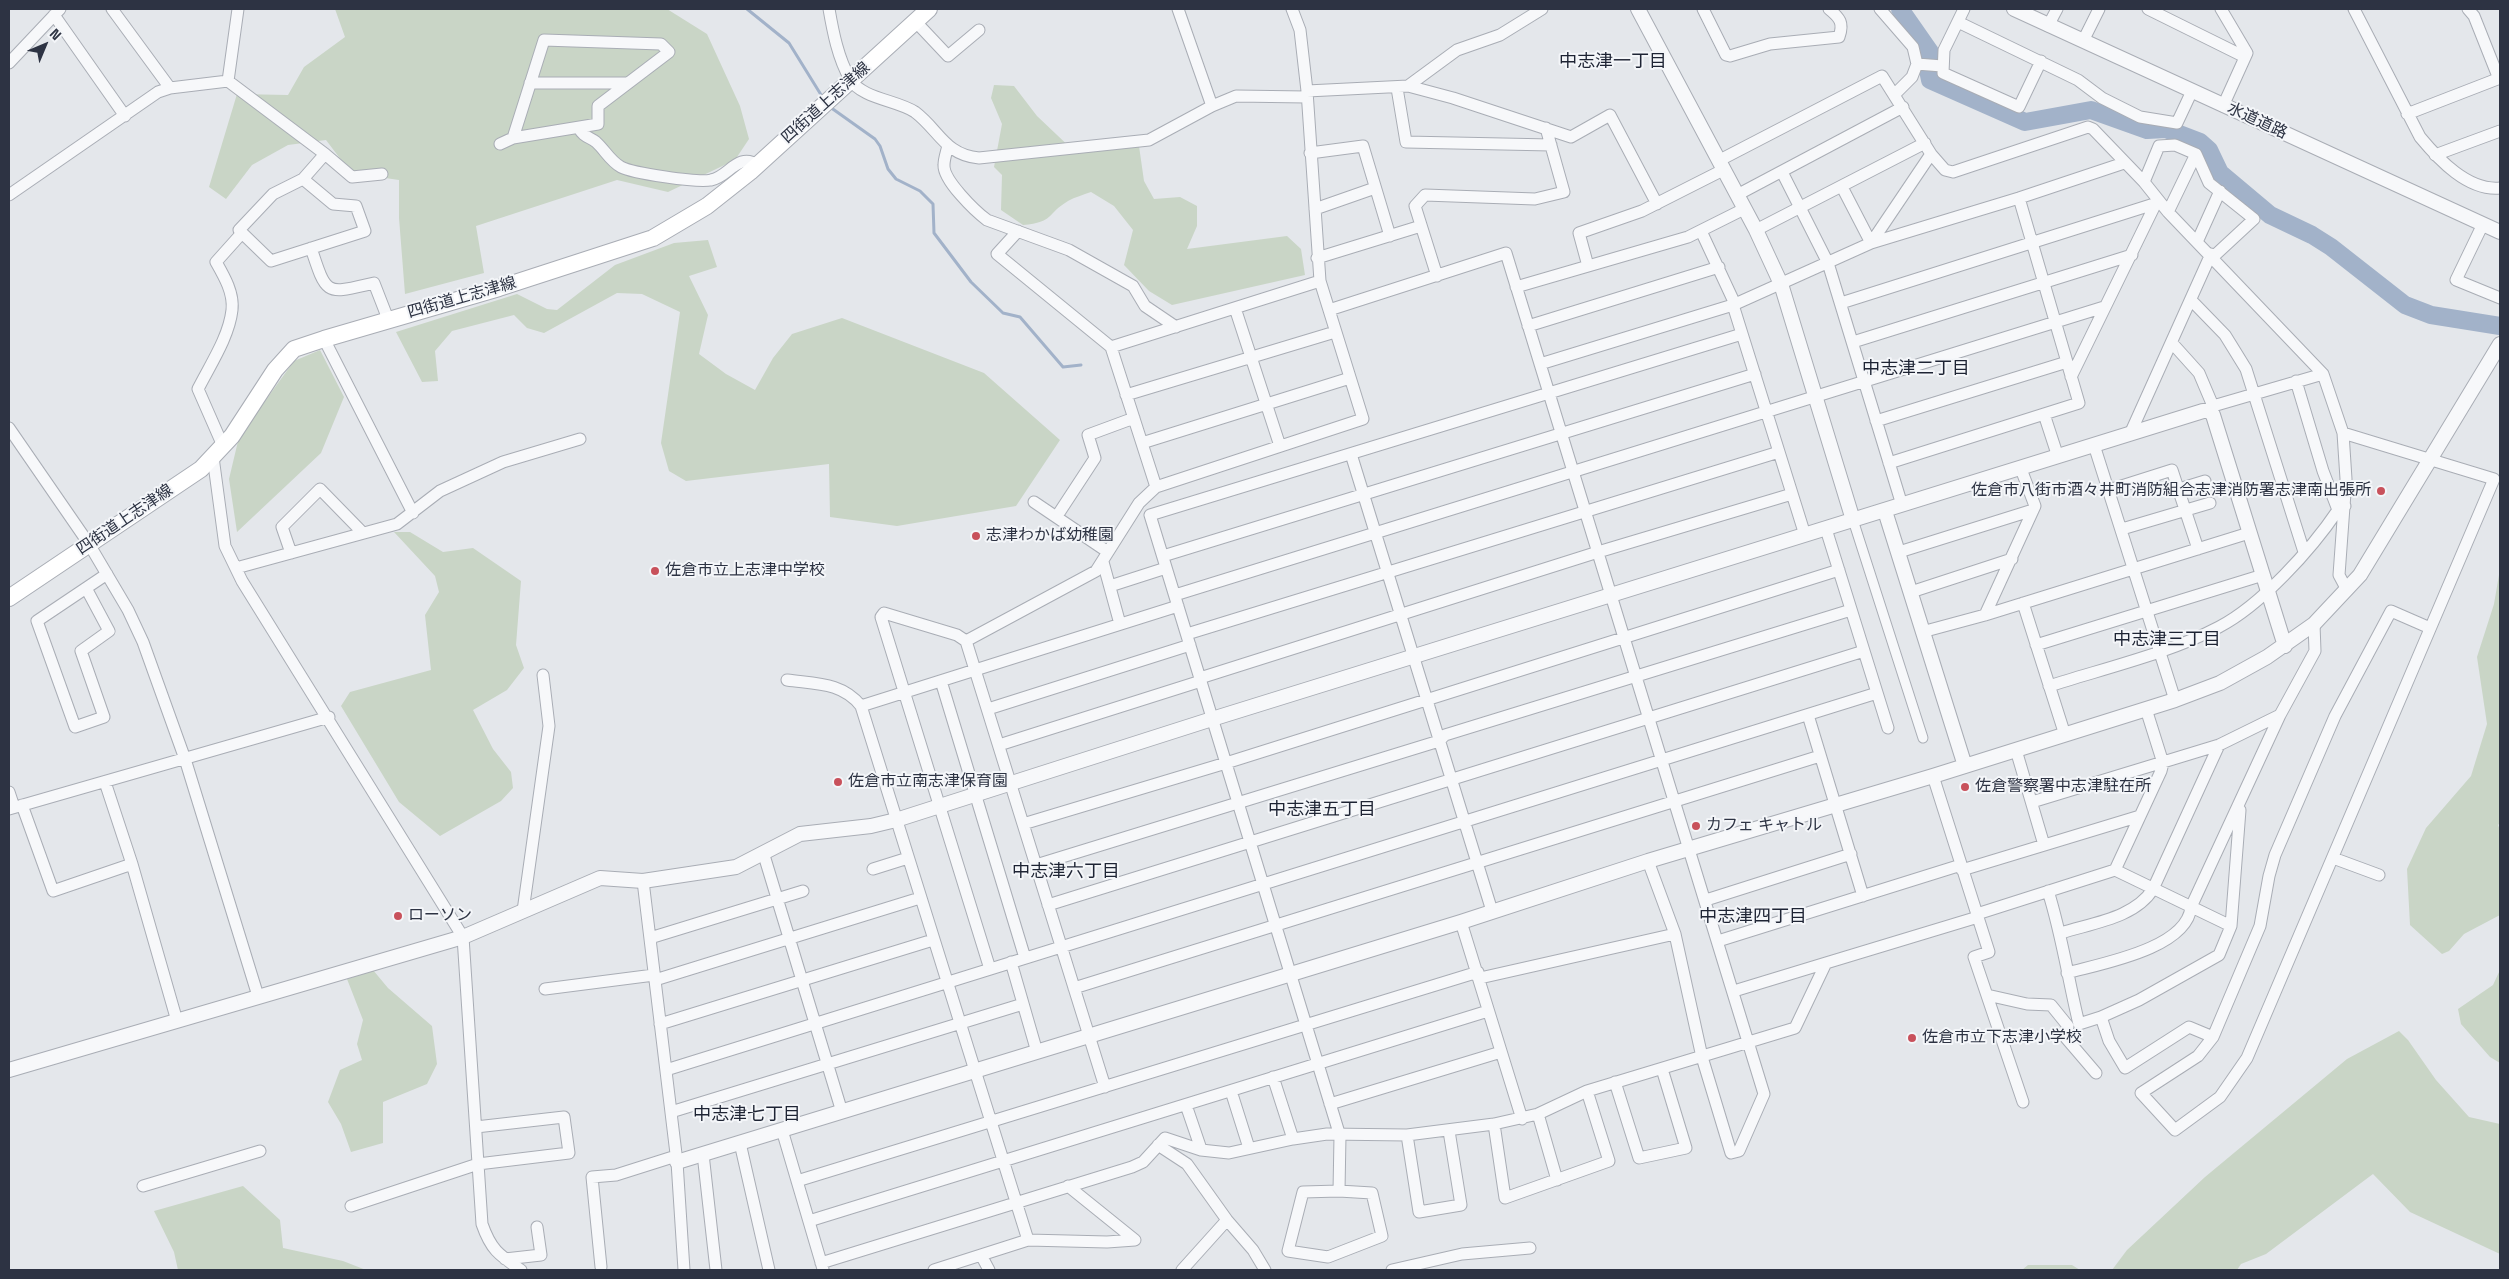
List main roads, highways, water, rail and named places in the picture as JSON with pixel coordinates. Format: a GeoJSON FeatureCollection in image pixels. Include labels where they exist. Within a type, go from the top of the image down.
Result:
{"type":"FeatureCollection","features":[{"type":"Feature","properties":{"kind":"main road","name":"四街道上志津線"},"geometry":{"type":"LineString","coordinates":[[9,598],[201,469],[218,452],[283,360],[294,349],[388,319],[499,288],[653,238],[707,206],[758,165],[929,9]]}},
{"type":"Feature","properties":{"kind":"waterway"},"geometry":{"type":"LineString","coordinates":[[747,9],[789,43],[823,98]]}},
{"type":"Feature","properties":{"kind":"waterway"},"geometry":{"type":"LineString","coordinates":[[1900,9],[1930,52],[1928,70],[1930,80],[2025,122],[2091,110],[2147,130],[2166,129],[2200,142],[2209,150],[2220,173],[2270,215],[2312,235],[2331,247],[2405,305],[2431,315],[2500,326]]}},
{"type":"Feature","properties":{"kind":"waterway"},"geometry":{"type":"LineString","coordinates":[[830,107],[875,139],[880,146],[888,169],[896,179],[920,191],[933,204],[934,233],[971,282],[1003,313],[1020,317],[1063,367],[1081,365]]}},
{"type":"Feature","properties":{"kind":"place","name":"佐倉市八街市酒々井町消防組合志津消防署志津南出張所"},"geometry":{"type":"Point","coordinates":[2381,491]}},
{"type":"Feature","properties":{"kind":"place","name":"志津わかば幼稚園"},"geometry":{"type":"Point","coordinates":[976,536]}},
{"type":"Feature","properties":{"kind":"place","name":"佐倉市立上志津中学校"},"geometry":{"type":"Point","coordinates":[655,571]}},
{"type":"Feature","properties":{"kind":"place","name":"佐倉市立南志津保育園"},"geometry":{"type":"Point","coordinates":[838,782]}},
{"type":"Feature","properties":{"kind":"place","name":"佐倉警察署中志津駐在所"},"geometry":{"type":"Point","coordinates":[1965,787]}},
{"type":"Feature","properties":{"kind":"place","name":"カフェ キャトル"},"geometry":{"type":"Point","coordinates":[1696,826]}},
{"type":"Feature","properties":{"kind":"place","name":"ローソン"},"geometry":{"type":"Point","coordinates":[398,916]}},
{"type":"Feature","properties":{"kind":"place","name":"佐倉市立下志津小学校"},"geometry":{"type":"Point","coordinates":[1912,1038]}},
{"type":"Feature","properties":{"kind":"district","name":"中志津一丁目"},"geometry":{"type":"Point","coordinates":[1613,62]}},
{"type":"Feature","properties":{"kind":"district","name":"中志津二丁目"},"geometry":{"type":"Point","coordinates":[1916,369]}},
{"type":"Feature","properties":{"kind":"district","name":"中志津三丁目"},"geometry":{"type":"Point","coordinates":[2167,640]}},
{"type":"Feature","properties":{"kind":"district","name":"中志津五丁目"},"geometry":{"type":"Point","coordinates":[1322,810]}},
{"type":"Feature","properties":{"kind":"district","name":"中志津六丁目"},"geometry":{"type":"Point","coordinates":[1066,872]}},
{"type":"Feature","properties":{"kind":"district","name":"中志津四丁目"},"geometry":{"type":"Point","coordinates":[1753,917]}},
{"type":"Feature","properties":{"kind":"district","name":"中志津七丁目"},"geometry":{"type":"Point","coordinates":[747,1115]}}]}
